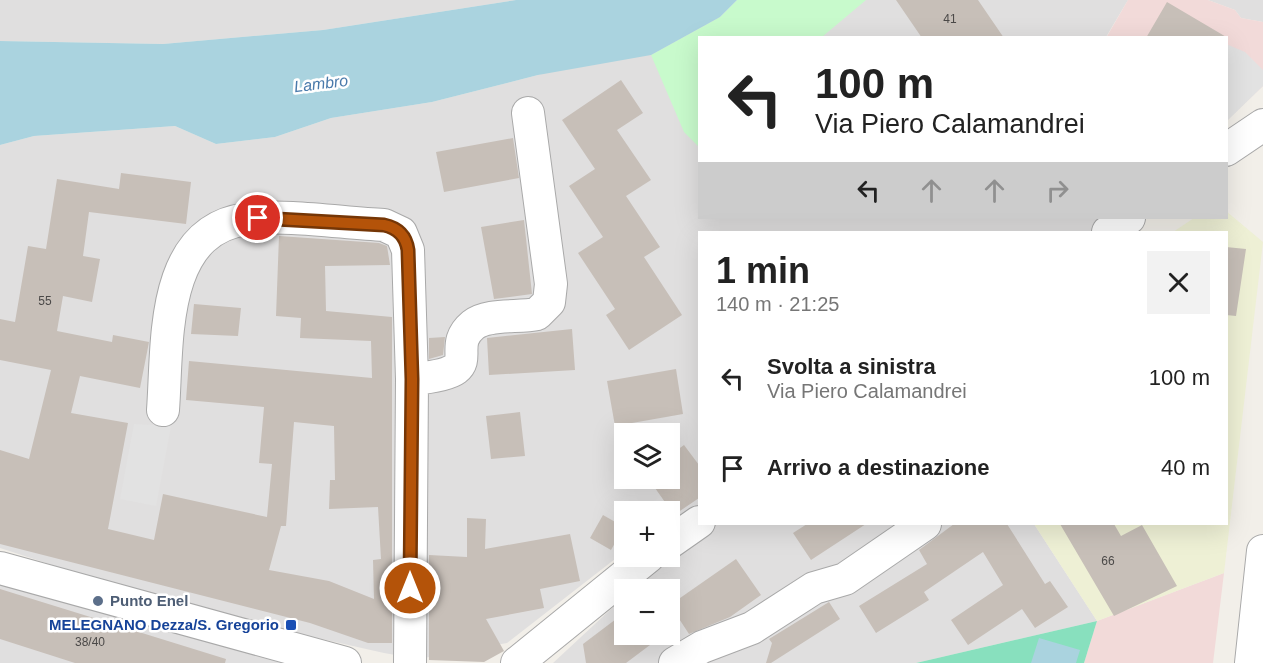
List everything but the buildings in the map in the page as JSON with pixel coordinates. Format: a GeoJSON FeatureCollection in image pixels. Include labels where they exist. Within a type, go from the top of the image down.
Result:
{"type":"FeatureCollection","features":[{"type":"Feature","properties":{"kind":"street"},"geometry":{"type":"LineString","coordinates":[[412,379],[446,375],[457,369],[462,359],[467,332],[475,323],[487,319],[537,314],[549,302],[552,291],[528,112]]}},
{"type":"Feature","properties":{"kind":"street"},"geometry":{"type":"LineString","coordinates":[[1228,149],[1263,125]]}},
{"type":"Feature","properties":{"kind":"street"},"geometry":{"type":"LineString","coordinates":[[163,410],[175,289],[189,254],[217,228],[231,222],[258,218],[384,225],[401,233],[408,250],[412,379],[410,663]]}},
{"type":"Feature","properties":{"kind":"street"},"geometry":{"type":"LineString","coordinates":[[1110,231],[1128,219]]}},
{"type":"Feature","properties":{"kind":"street"},"geometry":{"type":"LineString","coordinates":[[680,535],[698,523]]}},
{"type":"Feature","properties":{"kind":"street"},"geometry":{"type":"LineString","coordinates":[[675,663],[702,647],[752,628],[814,588],[845,579],[924,525]]}},
{"type":"Feature","properties":{"kind":"street"},"geometry":{"type":"LineString","coordinates":[[1251,663],[1263,551]]}},
{"type":"Feature","properties":{"kind":"street"},"geometry":{"type":"LineString","coordinates":[[517,663],[635,567]]}},
{"type":"Feature","properties":{"kind":"street"},"geometry":{"type":"LineString","coordinates":[[0,568],[345,663]]}},
{"type":"Feature","properties":{"kind":"shaded area"},"geometry":{"type":"Polygon","coordinates":[[[0,0],[516,0],[323,30],[163,44],[0,41],[0,0]]]}},
{"type":"Feature","properties":{"kind":"shaded area"},"geometry":{"type":"Polygon","coordinates":[[[737,0],[1128,0],[1107,36],[698,36],[698,219],[1119,219],[1101,231],[698,231],[698,506],[680,518],[680,501],[614,501],[614,560],[507,643],[418,659],[384,653],[184,608],[0,548],[0,145],[34,136],[175,126],[216,144],[275,137],[331,118],[432,102],[538,75],[720,17],[737,0]]]}},
{"type":"Feature","properties":{"kind":"shaded area"},"geometry":{"type":"Polygon","coordinates":[[[1128,0],[1208,0],[1235,10],[1241,18],[1263,22],[1263,86],[1228,119],[1228,36],[1107,36],[1128,0]]]}},
{"type":"Feature","properties":{"kind":"shaded area"},"geometry":{"type":"Polygon","coordinates":[[[1208,0],[1263,0],[1263,22],[1241,18],[1235,10],[1208,0]]]}},
{"type":"Feature","properties":{"kind":"shaded area"},"geometry":{"type":"Polygon","coordinates":[[[1228,45],[1245,52],[1263,70],[1263,86],[1228,120],[1228,45]]]}},
{"type":"Feature","properties":{"kind":"shaded area"},"geometry":{"type":"Polygon","coordinates":[[[134,424],[171,426],[156,506],[120,499],[134,424]]]}},
{"type":"Feature","properties":{"kind":"shaded area"},"geometry":{"type":"Polygon","coordinates":[[[715,525],[1035,525],[1097,621],[916,663],[553,663],[614,606],[614,645],[680,645],[680,579],[643,579],[657,567],[680,567],[680,549],[715,525]]]}},
{"type":"Feature","properties":{"kind":"shaded area"},"geometry":{"type":"Polygon","coordinates":[[[1224,573],[1213,663],[1084,663],[1097,621],[1224,573]]]}},
{"type":"Feature","properties":{"kind":"shaded area"},"geometry":{"type":"Polygon","coordinates":[[[0,577],[317,663],[0,663],[0,577]]]}},
{"type":"Feature","properties":{"kind":"green space"},"geometry":{"type":"Polygon","coordinates":[[[737,0],[866,0],[823,36],[698,36],[698,146],[684,132],[651,55],[720,17],[737,0]]]}},
{"type":"Feature","properties":{"kind":"green space"},"geometry":{"type":"Polygon","coordinates":[[[1228,213],[1263,242],[1224,573],[1097,621],[1035,525],[1228,525],[1228,231],[1174,231],[1192,219],[1228,219],[1228,213]]]}},
{"type":"Feature","properties":{"kind":"green space"},"geometry":{"type":"Polygon","coordinates":[[[1097,621],[1084,663],[916,663],[1097,621]]]}},
{"type":"Feature","properties":{"kind":"water","name":"Lambro"},"geometry":{"type":"Polygon","coordinates":[[[516,0],[737,0],[720,17],[651,55],[538,75],[432,102],[331,118],[275,137],[216,144],[175,126],[34,136],[0,145],[0,41],[163,44],[323,30],[516,0]]]}},
{"type":"Feature","properties":{"kind":"water"},"geometry":{"type":"Polygon","coordinates":[[[1039,638],[1080,650],[1076,663],[1031,663],[1039,638]]]}},
{"type":"Feature","properties":{"kind":"place","name":"Punto Enel"},"geometry":{"type":"Point","coordinates":[98,601]}},
{"type":"Feature","properties":{"kind":"place","name":"MELEGNANO Dezza/S. Gregorio"},"geometry":{"type":"Point","coordinates":[291,625]}},
{"type":"Feature","properties":{"kind":"route"},"geometry":{"type":"LineString","coordinates":[[258,218],[388,225],[395,228],[405,238],[408,246],[412,379],[410,588]]}}]}
